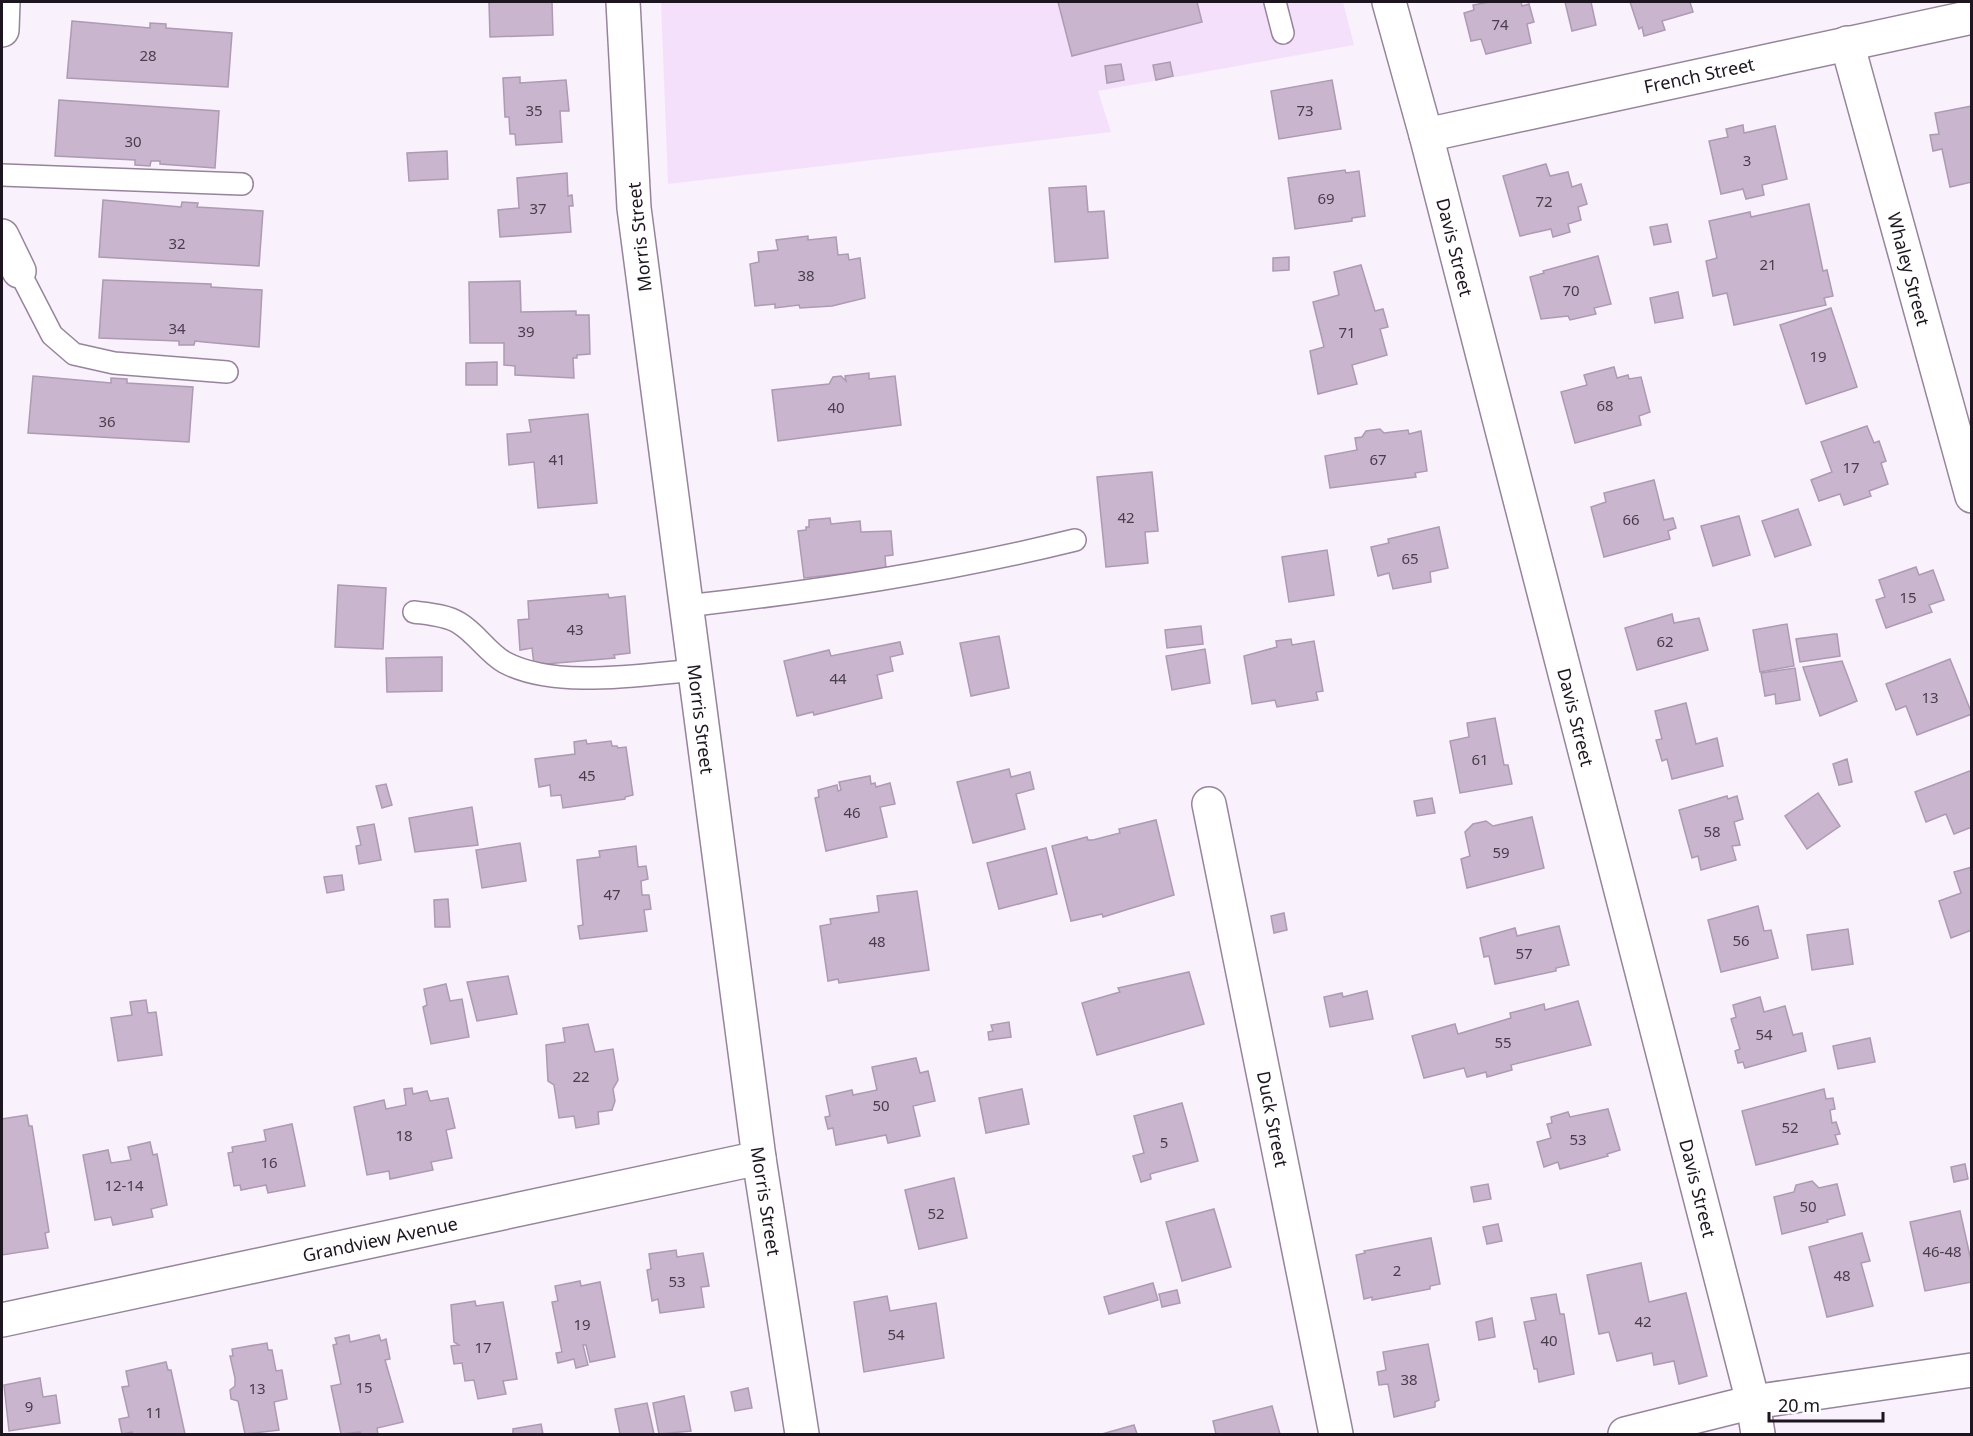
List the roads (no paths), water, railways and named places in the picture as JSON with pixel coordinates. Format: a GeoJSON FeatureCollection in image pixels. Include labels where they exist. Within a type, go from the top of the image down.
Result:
{"type":"FeatureCollection","features":[{"type":"Feature","properties":{"kind":"street"},"geometry":{"type":"LineString","coordinates":[[2,30],[3,2]]}},
{"type":"Feature","properties":{"kind":"street","name":"Morris Street"},"geometry":{"type":"LineString","coordinates":[[623,2],[634,208],[759,1158],[802,1434]]}},
{"type":"Feature","properties":{"kind":"street","name":"Davis Street"},"geometry":{"type":"LineString","coordinates":[[1389,2],[1426,135],[1753,1402],[1758,1434]]}},
{"type":"Feature","properties":{"kind":"street","name":"French Street"},"geometry":{"type":"LineString","coordinates":[[1426,135],[1971,17]]}},
{"type":"Feature","properties":{"kind":"street","name":"Whaley Street"},"geometry":{"type":"LineString","coordinates":[[1846,43],[1971,496]]}},
{"type":"Feature","properties":{"kind":"street"},"geometry":{"type":"LineString","coordinates":[[2,236],[19,271]]}},
{"type":"Feature","properties":{"kind":"street","name":"Duck Street"},"geometry":{"type":"LineString","coordinates":[[1209,804],[1336,1434]]}},
{"type":"Feature","properties":{"kind":"street","name":"Grandview Avenue"},"geometry":{"type":"LineString","coordinates":[[2,1320],[759,1158]]}},
{"type":"Feature","properties":{"kind":"street"},"geometry":{"type":"LineString","coordinates":[[1625,1434],[1753,1402],[1971,1370]]}},
{"type":"Feature","properties":{"kind":"lane"},"geometry":{"type":"LineString","coordinates":[[1275,2],[1283,33]]}},
{"type":"Feature","properties":{"kind":"lane"},"geometry":{"type":"LineString","coordinates":[[2,175],[243,184]]}},
{"type":"Feature","properties":{"kind":"lane"},"geometry":{"type":"LineString","coordinates":[[19,271],[52,335],[74,354],[114,363],[227,372]]}},
{"type":"Feature","properties":{"kind":"lane"},"geometry":{"type":"LineString","coordinates":[[686,606],[844,587],[976,564],[1075,540]]}},
{"type":"Feature","properties":{"kind":"lane"},"geometry":{"type":"LineString","coordinates":[[414,612],[459,622],[503,661],[534,674],[604,678],[695,670]]}}]}
